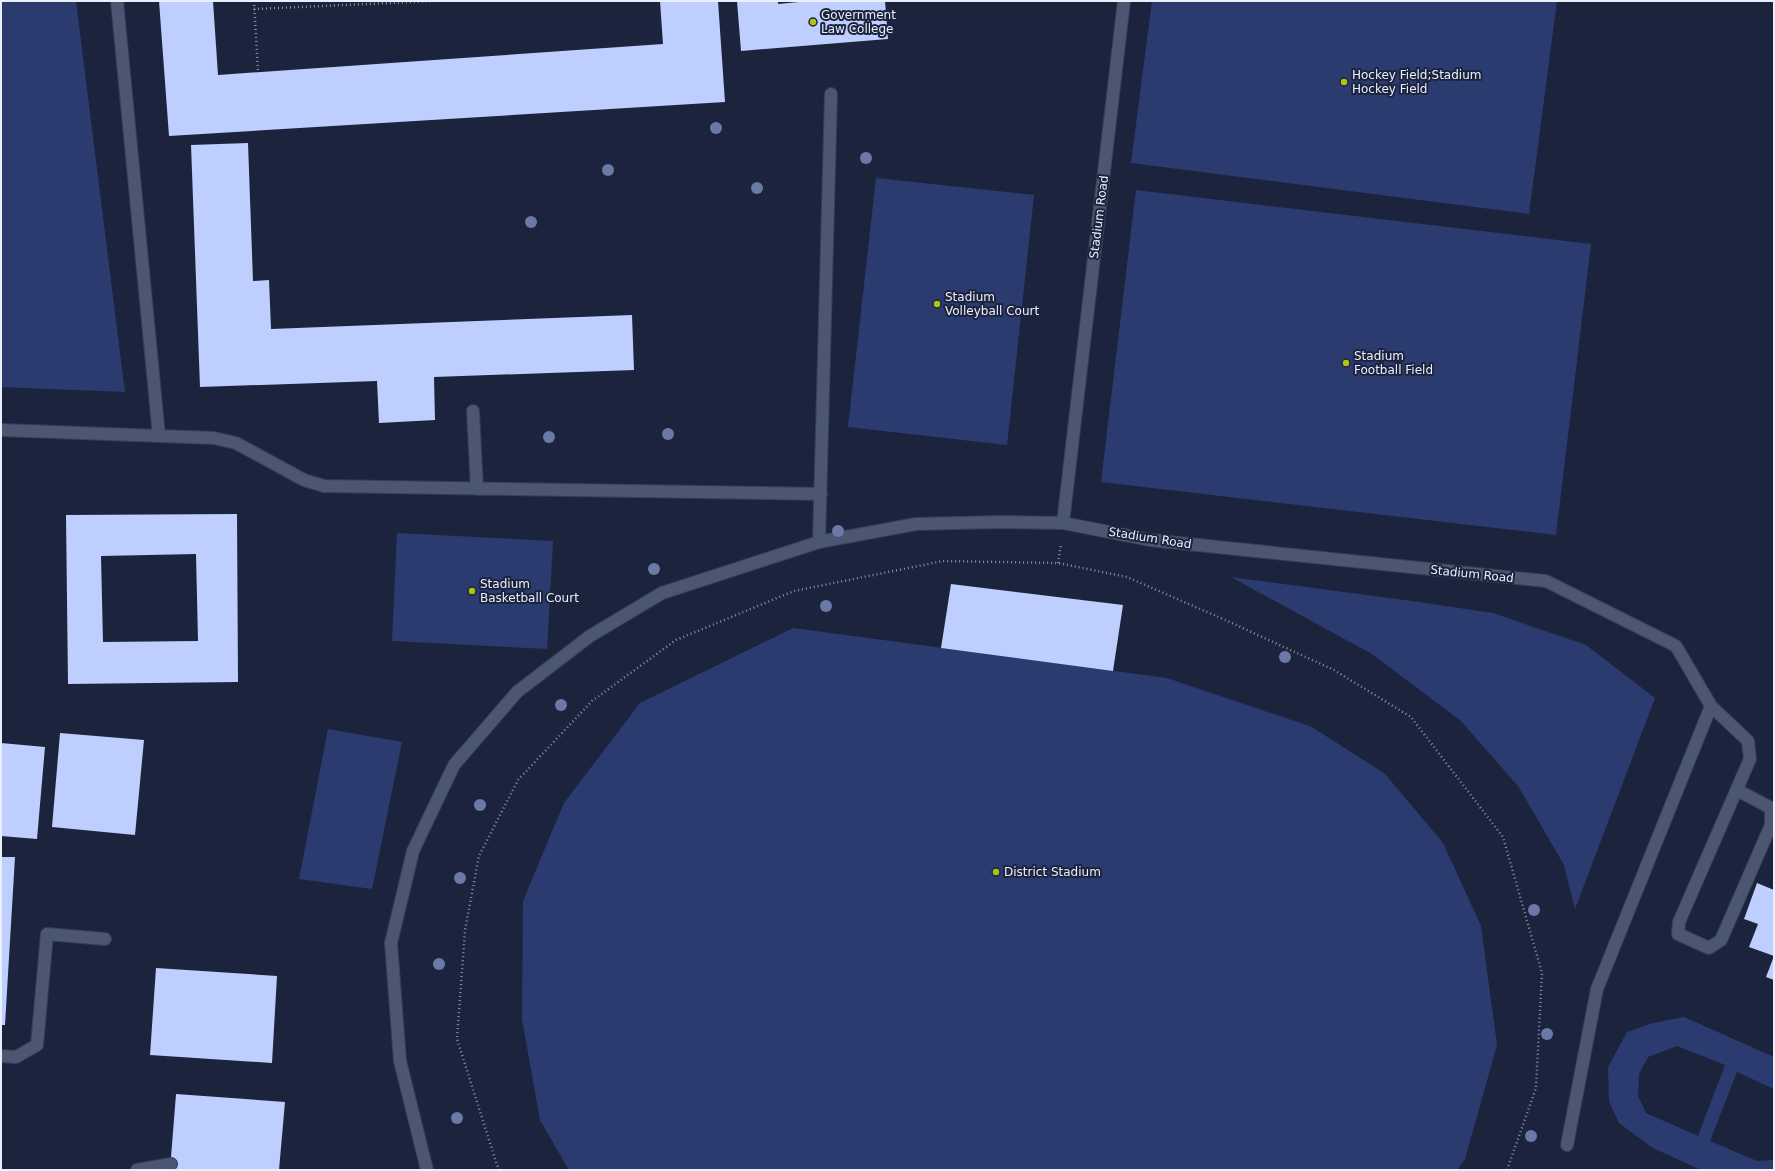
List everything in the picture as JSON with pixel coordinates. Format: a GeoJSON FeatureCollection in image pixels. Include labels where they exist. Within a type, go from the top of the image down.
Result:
{"type":"FeatureCollection","features":[{"type":"Feature","properties":{"kind":"lane"},"geometry":{"type":"LineString","coordinates":[[117,1],[159,436]]}},
{"type":"Feature","properties":{"kind":"lane","name":"Stadium Road"},"geometry":{"type":"LineString","coordinates":[[1124,1],[1063,523],[1150,540],[1546,581],[1676,646],[1711,706],[1748,741],[1750,759],[1679,922],[1678,934],[1709,948],[1721,940],[1772,825],[1771,808],[1737,790]]}},
{"type":"Feature","properties":{"kind":"lane"},"geometry":{"type":"LineString","coordinates":[[819,542],[831,94]]}},
{"type":"Feature","properties":{"kind":"lane"},"geometry":{"type":"LineString","coordinates":[[473,411],[477,489]]}},
{"type":"Feature","properties":{"kind":"lane"},"geometry":{"type":"LineString","coordinates":[[1,430],[214,438],[236,443],[304,480],[324,486],[820,494]]}},
{"type":"Feature","properties":{"kind":"lane"},"geometry":{"type":"LineString","coordinates":[[427,1170],[400,1061],[391,943],[413,851],[454,765],[517,692],[590,636],[662,593],[819,542],[916,524],[999,522],[1063,523]]}},
{"type":"Feature","properties":{"kind":"lane"},"geometry":{"type":"LineString","coordinates":[[1567,1145],[1597,989],[1711,706]]}},
{"type":"Feature","properties":{"kind":"lane"},"geometry":{"type":"LineString","coordinates":[[1,1056],[16,1057],[37,1045],[47,934],[105,939]]}},
{"type":"Feature","properties":{"kind":"lane"},"geometry":{"type":"LineString","coordinates":[[137,1170],[171,1164]]}},
{"type":"Feature","properties":{"kind":"path"},"geometry":{"type":"LineString","coordinates":[[254,1],[258,72]]}},
{"type":"Feature","properties":{"kind":"path"},"geometry":{"type":"LineString","coordinates":[[254,9],[435,1]]}},
{"type":"Feature","properties":{"kind":"path"},"geometry":{"type":"LineString","coordinates":[[500,1170],[497,1165],[457,1039],[465,930],[479,856],[518,780],[592,701],[676,640],[794,591],[943,561],[1058,563],[1127,577],[1223,618],[1334,670],[1411,717],[1503,837],[1542,973],[1536,1088],[1507,1170]]}},
{"type":"Feature","properties":{"kind":"shaded area"},"geometry":{"type":"Polygon","coordinates":[[[1,1],[76,1],[125,392],[1,387],[1,1]]]}},
{"type":"Feature","properties":{"kind":"shaded area","name":"Hockey Field;Stadium Hockey Field"},"geometry":{"type":"Polygon","coordinates":[[[1152,1],[1557,1],[1529,214],[1131,163],[1152,1]]]}},
{"type":"Feature","properties":{"kind":"shaded area"},"geometry":{"type":"Polygon","coordinates":[[[876,178],[1034,195],[1007,445],[848,427],[876,178]]]}},
{"type":"Feature","properties":{"kind":"shaded area","name":"Stadium Football Field"},"geometry":{"type":"Polygon","coordinates":[[[1136,190],[1591,244],[1556,535],[1101,482],[1136,190]]]}},
{"type":"Feature","properties":{"kind":"shaded area","name":"Stadium Basketball Court"},"geometry":{"type":"Polygon","coordinates":[[[397,533],[553,541],[547,649],[392,641],[397,533]]]}},
{"type":"Feature","properties":{"kind":"shaded area"},"geometry":{"type":"Polygon","coordinates":[[[1231,577],[1493,613],[1586,645],[1655,698],[1575,909],[1564,865],[1518,786],[1461,721],[1372,654],[1231,577]]]}},
{"type":"Feature","properties":{"kind":"shaded area","name":"District Stadium"},"geometry":{"type":"Polygon","coordinates":[[[793,628],[1167,678],[1312,727],[1385,774],[1443,843],[1481,926],[1497,1045],[1465,1159],[1457,1170],[569,1170],[540,1120],[522,1019],[523,901],[564,803],[640,703],[793,628]]]}},
{"type":"Feature","properties":{"kind":"shaded area"},"geometry":{"type":"Polygon","coordinates":[[[328,729],[402,742],[372,889],[299,879],[328,729]]]}},
{"type":"Feature","properties":{"kind":"shaded area"},"geometry":{"type":"Polygon","coordinates":[[[1684,1017],[1774,1057],[1774,1089],[1737,1072],[1710,1141],[1757,1161],[1774,1160],[1774,1170],[1701,1170],[1653,1148],[1619,1123],[1609,1101],[1608,1067],[1627,1032],[1653,1023],[1684,1017]],[[1677,1046],[1648,1057],[1639,1074],[1638,1096],[1646,1113],[1698,1136],[1725,1065],[1677,1046]]]}},
{"type":"Feature","properties":{"kind":"building"},"geometry":{"type":"Polygon","coordinates":[[[159,1],[213,1],[218,75],[663,44],[660,1],[718,1],[725,102],[169,136],[159,1]]]}},
{"type":"Feature","properties":{"kind":"building","name":"Government Law College"},"geometry":{"type":"Polygon","coordinates":[[[737,1],[778,1],[778,4],[809,1],[885,1],[888,39],[741,51],[737,1]]]}},
{"type":"Feature","properties":{"kind":"building"},"geometry":{"type":"Polygon","coordinates":[[[248,143],[253,281],[269,280],[271,329],[632,315],[634,370],[434,377],[435,420],[379,423],[377,381],[200,387],[191,145],[248,143]]]}},
{"type":"Feature","properties":{"kind":"building"},"geometry":{"type":"Polygon","coordinates":[[[237,514],[238,682],[68,684],[66,515],[237,514]],[[196,554],[101,556],[103,642],[198,641],[196,554]]]}},
{"type":"Feature","properties":{"kind":"building"},"geometry":{"type":"Polygon","coordinates":[[[951,584],[1123,605],[1113,671],[941,648],[951,584]]]}},
{"type":"Feature","properties":{"kind":"building"},"geometry":{"type":"Polygon","coordinates":[[[60,733],[144,740],[135,835],[52,827],[60,733]]]}},
{"type":"Feature","properties":{"kind":"building"},"geometry":{"type":"Polygon","coordinates":[[[1,743],[45,747],[37,839],[1,836],[1,743]]]}},
{"type":"Feature","properties":{"kind":"building"},"geometry":{"type":"Polygon","coordinates":[[[1,857],[15,857],[5,1025],[1,1025],[1,857]]]}},
{"type":"Feature","properties":{"kind":"building"},"geometry":{"type":"Polygon","coordinates":[[[1757,883],[1774,890],[1774,956],[1749,947],[1758,924],[1744,919],[1757,883]]]}},
{"type":"Feature","properties":{"kind":"building"},"geometry":{"type":"Polygon","coordinates":[[[1774,956],[1774,980],[1766,977],[1774,956]]]}},
{"type":"Feature","properties":{"kind":"building"},"geometry":{"type":"Polygon","coordinates":[[[156,968],[277,976],[272,1063],[150,1055],[156,968]]]}},
{"type":"Feature","properties":{"kind":"building"},"geometry":{"type":"Polygon","coordinates":[[[176,1094],[285,1102],[279,1170],[170,1170],[176,1094]]]}},
{"type":"Feature","properties":{"kind":"place","name":"Government Law College"},"geometry":{"type":"Point","coordinates":[813,22]}},
{"type":"Feature","properties":{"kind":"place","name":"Hockey Field;Stadium Hockey Field"},"geometry":{"type":"Point","coordinates":[1344,82]}},
{"type":"Feature","properties":{"kind":"place","name":"Stadium Volleyball Court"},"geometry":{"type":"Point","coordinates":[937,304]}},
{"type":"Feature","properties":{"kind":"place","name":"Stadium Football Field"},"geometry":{"type":"Point","coordinates":[1346,363]}},
{"type":"Feature","properties":{"kind":"place","name":"Stadium Basketball Court"},"geometry":{"type":"Point","coordinates":[472,591]}},
{"type":"Feature","properties":{"kind":"place","name":"District Stadium"},"geometry":{"type":"Point","coordinates":[996,872]}}]}
